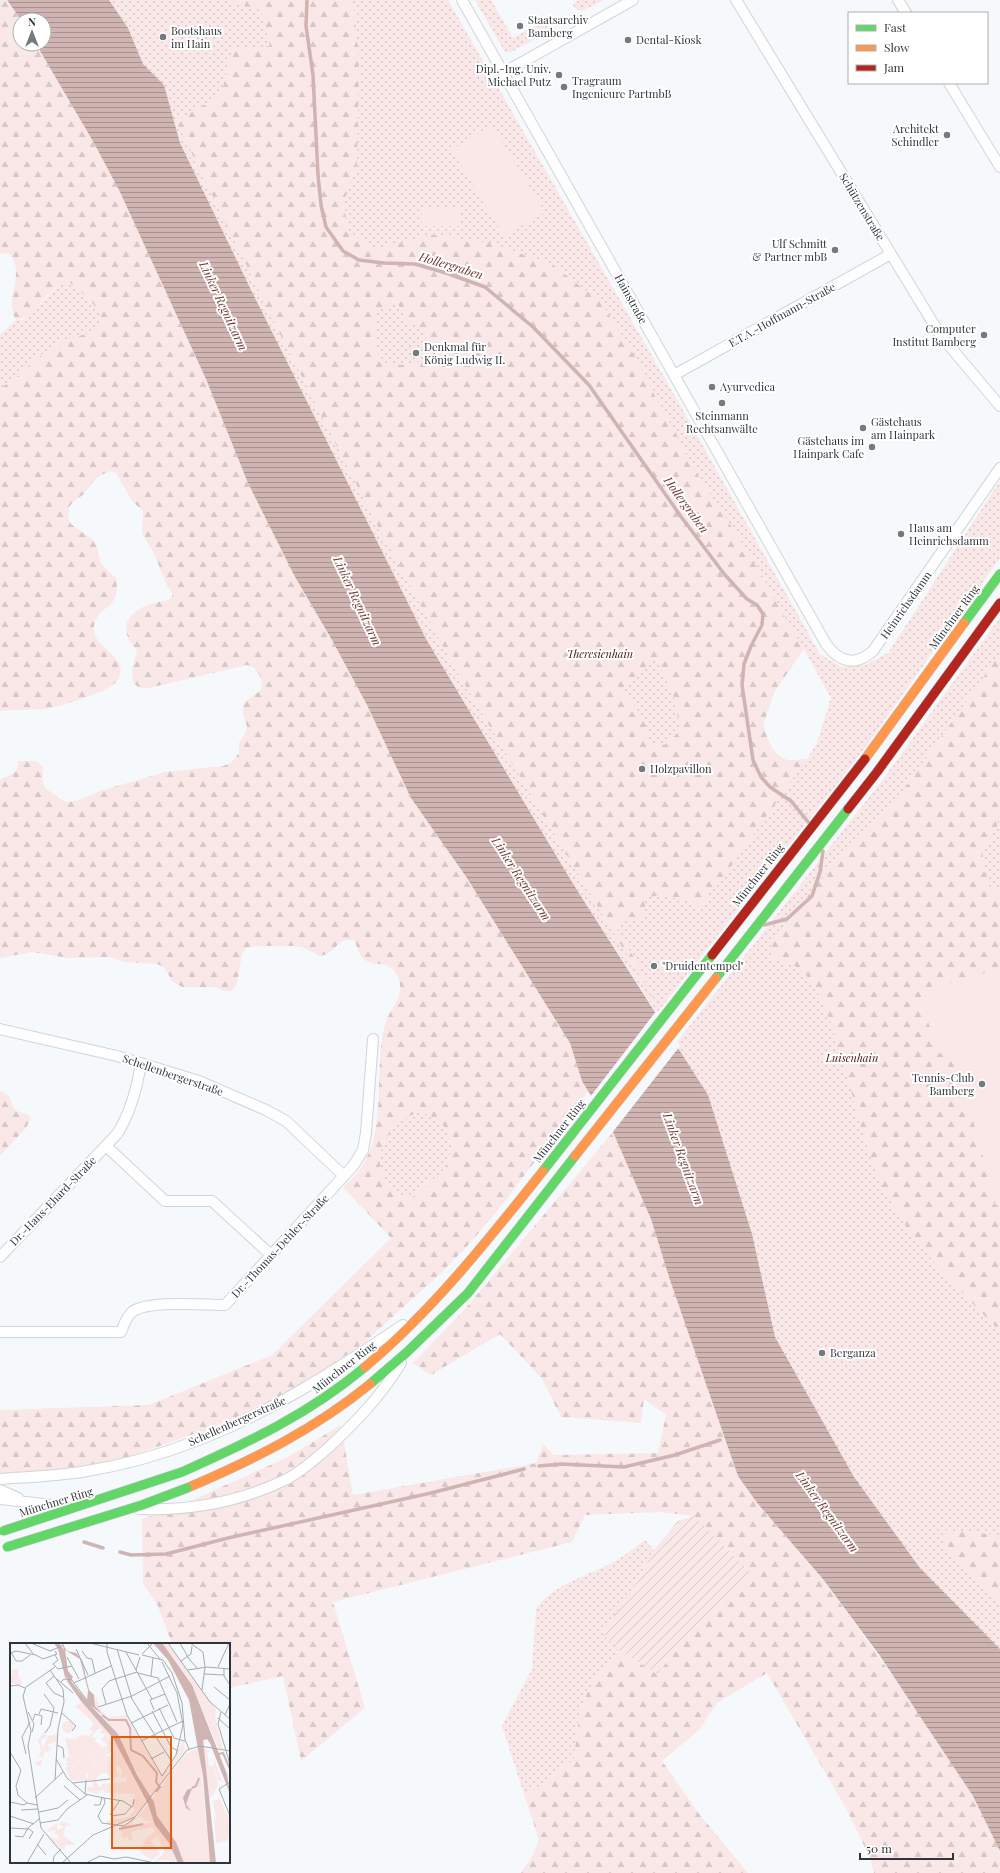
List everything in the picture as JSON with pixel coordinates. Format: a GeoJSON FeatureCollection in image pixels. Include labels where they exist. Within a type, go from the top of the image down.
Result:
{"type":"FeatureCollection","features":[{"type":"Feature","properties":{"kind":"main road","name":"Münchner Ring"},"geometry":{"type":"LineString","coordinates":[[2,1531],[92,1503],[182,1472],[245,1444],[282,1425],[314,1405],[374,1360],[428,1309],[488,1239],[862,763],[1000,574]]}},
{"type":"Feature","properties":{"kind":"main road"},"geometry":{"type":"LineString","coordinates":[[4,1548],[142,1505],[243,1464],[284,1443],[318,1422],[353,1398],[408,1353],[468,1293],[877,772],[1000,603]]}},
{"type":"Feature","properties":{"kind":"street","name":"Hainstraße"},"geometry":{"type":"LineString","coordinates":[[462,0],[800,599]]}},
{"type":"Feature","properties":{"kind":"street"},"geometry":{"type":"LineString","coordinates":[[503,73],[633,0]]}},
{"type":"Feature","properties":{"kind":"street","name":"Schützenstraße"},"geometry":{"type":"LineString","coordinates":[[736,0],[941,336],[1000,406]]}},
{"type":"Feature","properties":{"kind":"street"},"geometry":{"type":"LineString","coordinates":[[898,0],[905,12]]}},
{"type":"Feature","properties":{"kind":"street"},"geometry":{"type":"LineString","coordinates":[[950,84],[1000,167]]}},
{"type":"Feature","properties":{"kind":"street","name":"E.T.A.-Hoffmann-Straße"},"geometry":{"type":"LineString","coordinates":[[674,375],[891,254]]}},
{"type":"Feature","properties":{"kind":"street","name":"Heinrichsdamm"},"geometry":{"type":"LineString","coordinates":[[800,599],[833,654],[842,659],[858,661],[866,657],[878,645],[1000,468]]}},
{"type":"Feature","properties":{"kind":"street","name":"Schellenbergerstraße"},"geometry":{"type":"LineString","coordinates":[[0,1029],[69,1044],[199,1081],[266,1110],[286,1121],[344,1176]]}},
{"type":"Feature","properties":{"kind":"street","name":"Dr.-Thomas-Dehler-Straße"},"geometry":{"type":"LineString","coordinates":[[0,1332],[121,1332],[125,1321],[131,1313],[142,1307],[156,1305],[225,1305],[353,1166],[362,1150],[369,1106],[373,1039]]}},
{"type":"Feature","properties":{"kind":"street","name":"Dr.-Hans-Ehard-Straße"},"geometry":{"type":"LineString","coordinates":[[0,1257],[117,1134],[127,1118],[138,1082],[141,1064]]}},
{"type":"Feature","properties":{"kind":"street"},"geometry":{"type":"LineString","coordinates":[[106,1146],[165,1201],[212,1201],[271,1255]]}},
{"type":"Feature","properties":{"kind":"street","name":"Schellenbergerstraße"},"geometry":{"type":"LineString","coordinates":[[0,1479],[87,1471],[112,1466],[177,1447],[212,1434],[300,1391],[428,1309]]}},
{"type":"Feature","properties":{"kind":"street"},"geometry":{"type":"LineString","coordinates":[[0,1499],[71,1508],[156,1510],[214,1504],[253,1493],[288,1478],[311,1463],[362,1416],[386,1388],[408,1353]]}},
{"type":"Feature","properties":{"kind":"street"},"geometry":{"type":"LineString","coordinates":[[0,1490],[12,1496],[33,1502]]}},
{"type":"Feature","properties":{"kind":"green space"},"geometry":{"type":"Polygon","coordinates":[[[0,0],[6,0],[15,12],[12,12],[12,52],[41,52],[94,143],[120,192],[206,379],[248,483],[294,575],[332,640],[367,705],[411,798],[467,878],[570,1043],[582,1081],[588,1091],[502,1205],[471,1242],[442,1272],[365,1342],[295,1390],[220,1425],[125,1458],[76,1467],[0,1475],[0,1410],[149,1405],[272,1355],[391,1238],[343,1187],[359,1171],[369,1154],[375,1134],[378,1113],[381,1048],[384,1028],[400,993],[399,980],[396,973],[388,966],[365,960],[357,949],[355,941],[350,940],[341,942],[330,952],[320,956],[302,947],[293,946],[256,946],[246,948],[242,953],[237,984],[232,991],[224,991],[215,987],[182,987],[172,981],[164,967],[157,964],[123,962],[111,957],[69,958],[32,952],[0,958],[0,779],[16,771],[18,761],[36,761],[43,767],[43,782],[45,788],[67,802],[79,800],[100,791],[165,772],[223,766],[231,763],[239,753],[239,743],[246,732],[247,726],[243,716],[243,706],[246,701],[261,690],[261,678],[259,674],[251,666],[247,665],[149,688],[141,688],[133,681],[132,675],[137,650],[127,635],[126,629],[129,619],[141,608],[156,602],[168,600],[172,597],[172,592],[167,586],[154,553],[142,533],[143,511],[132,501],[116,473],[109,471],[96,478],[84,494],[73,502],[69,507],[68,518],[71,524],[93,540],[97,547],[101,564],[116,578],[117,589],[115,597],[112,602],[99,614],[94,627],[97,639],[114,656],[121,668],[119,678],[109,688],[60,706],[45,709],[0,711],[0,387],[10,383],[46,351],[64,341],[96,330],[102,322],[102,317],[95,306],[85,295],[70,283],[62,284],[55,288],[31,313],[24,318],[16,320],[12,304],[16,279],[15,263],[11,255],[5,253],[0,254],[0,0]],[[420,1112],[401,1122],[386,1138],[380,1158],[381,1169],[385,1179],[394,1191],[402,1196],[411,1197],[418,1194],[442,1172],[448,1163],[451,1154],[450,1138],[442,1124],[420,1112]]]}},
{"type":"Feature","properties":{"kind":"green space","name":"Theresienhain"},"geometry":{"type":"Polygon","coordinates":[[[109,0],[448,0],[667,382],[820,654],[842,667],[865,665],[888,653],[1000,481],[1000,558],[858,757],[657,1013],[575,887],[426,639],[254,296],[180,143],[164,85],[143,64],[128,28],[109,0]],[[804,649],[774,692],[763,725],[771,746],[778,755],[788,760],[807,759],[817,743],[831,698],[804,649]]]}},
{"type":"Feature","properties":{"kind":"green space","name":"Theresienhain"},"geometry":{"type":"Polygon","coordinates":[[[223,0],[353,0],[359,60],[357,165],[343,203],[349,232],[376,249],[432,235],[492,243],[554,266],[601,302],[637,360],[661,408],[674,429],[690,463],[750,555],[804,649],[774,692],[763,725],[771,746],[778,755],[788,760],[807,759],[730,868],[709,893],[702,908],[688,902],[666,896],[651,896],[644,898],[645,910],[640,917],[632,921],[620,921],[616,927],[637,963],[657,1005],[453,665],[377,525],[279,332],[176,121],[221,96],[232,49],[270,46],[261,10],[223,0]],[[398,304],[378,309],[375,343],[382,362],[403,365],[425,360],[426,332],[407,321],[398,304]],[[656,657],[621,689],[645,720],[648,742],[664,745],[680,731],[675,700],[656,657]]]}},
{"type":"Feature","properties":{"kind":"green space"},"geometry":{"type":"Polygon","coordinates":[[[475,0],[491,0],[513,38],[554,15],[555,24],[551,30],[511,52],[505,52],[475,0]]]}},
{"type":"Feature","properties":{"kind":"green space"},"geometry":{"type":"Polygon","coordinates":[[[579,0],[604,0],[582,11],[576,9],[572,4],[579,0]]]}},
{"type":"Feature","properties":{"kind":"green space"},"geometry":{"type":"Polygon","coordinates":[[[492,125],[545,212],[504,236],[452,150],[492,125]]]}},
{"type":"Feature","properties":{"kind":"green space"},"geometry":{"type":"Polygon","coordinates":[[[422,207],[459,207],[459,226],[422,226],[422,207]]]}},
{"type":"Feature","properties":{"kind":"green space"},"geometry":{"type":"Polygon","coordinates":[[[65,283],[75,287],[94,305],[102,319],[101,326],[94,332],[67,340],[55,346],[37,358],[10,383],[0,387],[0,335],[16,320],[22,320],[59,285],[65,283]]]}},
{"type":"Feature","properties":{"kind":"green space","name":"Luisenhain"},"geometry":{"type":"Polygon","coordinates":[[[1000,617],[1000,1649],[920,1568],[854,1477],[775,1337],[752,1234],[676,1043],[884,778],[1000,617]]]}},
{"type":"Feature","properties":{"kind":"green space"},"geometry":{"type":"Polygon","coordinates":[[[1000,654],[1000,808],[997,826],[982,854],[989,886],[1000,893],[1000,969],[920,991],[937,1054],[954,1049],[996,1205],[1000,1204],[1000,1331],[941,1270],[915,1238],[891,1202],[880,1182],[872,1161],[858,1118],[847,1073],[822,1000],[810,980],[802,971],[790,964],[772,959],[770,942],[833,865],[891,808],[1000,654]]]}},
{"type":"Feature","properties":{"kind":"green space","name":"Tennis-Club Bamberg"},"geometry":{"type":"Polygon","coordinates":[[[1000,969],[1000,1204],[996,1205],[954,1050],[937,1054],[920,991],[1000,969]]]}},
{"type":"Feature","properties":{"kind":"green space"},"geometry":{"type":"Polygon","coordinates":[[[0,1091],[9,1096],[16,1111],[29,1115],[31,1119],[25,1129],[0,1156],[0,1091]]]}},
{"type":"Feature","properties":{"kind":"green space"},"geometry":{"type":"Polygon","coordinates":[[[420,1112],[442,1124],[450,1138],[451,1154],[448,1163],[442,1172],[427,1184],[418,1194],[407,1197],[394,1191],[385,1179],[381,1169],[380,1158],[386,1138],[393,1129],[410,1116],[420,1112]]]}},
{"type":"Feature","properties":{"kind":"green space"},"geometry":{"type":"Polygon","coordinates":[[[613,1132],[651,1219],[670,1280],[698,1358],[758,1504],[823,1579],[918,1712],[973,1796],[1000,1851],[1000,1873],[874,1873],[870,1858],[847,1810],[767,1673],[717,1703],[699,1730],[662,1761],[700,1815],[748,1873],[521,1873],[533,1855],[539,1840],[525,1797],[574,1759],[577,1730],[583,1703],[591,1686],[598,1676],[613,1659],[619,1649],[657,1674],[680,1645],[708,1614],[725,1605],[694,1516],[660,1512],[585,1515],[572,1542],[333,1602],[365,1708],[301,1761],[283,1676],[230,1688],[230,1643],[172,1643],[158,1606],[143,1583],[142,1519],[183,1504],[286,1458],[341,1425],[353,1495],[536,1463],[543,1444],[554,1455],[658,1453],[666,1415],[644,1399],[641,1423],[561,1417],[542,1379],[500,1334],[431,1375],[413,1363],[465,1309],[613,1132]]]}},
{"type":"Feature","properties":{"kind":"green space"},"geometry":{"type":"Polygon","coordinates":[[[694,1516],[752,1574],[725,1605],[708,1614],[680,1645],[657,1674],[619,1650],[603,1632],[634,1587],[654,1550],[678,1521],[694,1516]]]}},
{"type":"Feature","properties":{"kind":"green space"},"geometry":{"type":"Polygon","coordinates":[[[942,1530],[1000,1535],[1000,1607],[944,1549],[942,1530]]]}},
{"type":"Feature","properties":{"kind":"green space"},"geometry":{"type":"Polygon","coordinates":[[[645,1540],[654,1550],[606,1638],[619,1649],[613,1659],[594,1681],[583,1703],[574,1759],[525,1797],[502,1726],[532,1669],[536,1609],[560,1587],[612,1563],[645,1540]]]}},
{"type":"Feature","properties":{"kind":"water","name":"Linker Regnitzarm"},"geometry":{"type":"Polygon","coordinates":[[[7,0],[109,0],[128,28],[143,64],[164,85],[180,143],[254,296],[426,639],[575,887],[708,1095],[752,1234],[775,1337],[854,1477],[920,1568],[1000,1649],[1000,1851],[973,1796],[880,1656],[823,1579],[758,1504],[738,1476],[670,1280],[651,1219],[613,1132],[582,1081],[570,1043],[467,878],[411,798],[367,705],[332,640],[294,575],[248,483],[206,379],[120,192],[94,143],[41,52],[52,52],[52,12],[15,12],[7,0]]]}},
{"type":"Feature","properties":{"kind":"pier"},"geometry":{"type":"Polygon","coordinates":[[[657,1010],[680,1046],[612,1133],[590,1097],[657,1010]]]}},
{"type":"Feature","properties":{"kind":"waterway","name":"Hollergraben"},"geometry":{"type":"LineString","coordinates":[[307,0],[306,26],[313,75],[318,175],[321,205],[326,227],[343,251],[359,260],[384,263],[415,264],[485,287],[533,327],[589,385],[682,518],[725,575],[747,599],[757,605],[763,614],[762,625],[744,664],[742,685],[753,760],[761,777],[770,787],[791,801],[809,823]]}},
{"type":"Feature","properties":{"kind":"waterway","name":"Hollergraben"},"geometry":{"type":"LineString","coordinates":[[764,925],[787,919],[812,896],[820,872],[823,851]]}},
{"type":"Feature","properties":{"kind":"waterway"},"geometry":{"type":"LineString","coordinates":[[539,1466],[561,1464],[624,1467],[675,1455],[720,1440]]}},
{"type":"Feature","properties":{"kind":"waterway"},"geometry":{"type":"LineString","coordinates":[[120,1552],[131,1555],[166,1554],[228,1538],[431,1493],[524,1469]]}},
{"type":"Feature","properties":{"kind":"waterway"},"geometry":{"type":"LineString","coordinates":[[84,1542],[103,1548]]}},
{"type":"Feature","properties":{"kind":"traffic: fast"},"geometry":{"type":"LineString","coordinates":[[964,623],[1000,574]]}},
{"type":"Feature","properties":{"kind":"traffic: fast"},"geometry":{"type":"LineString","coordinates":[[716,978],[848,809]]}},
{"type":"Feature","properties":{"kind":"traffic: fast"},"geometry":{"type":"LineString","coordinates":[[543,1171],[712,955]]}},
{"type":"Feature","properties":{"kind":"traffic: fast"},"geometry":{"type":"LineString","coordinates":[[370,1384],[406,1353],[468,1293],[575,1156]]}},
{"type":"Feature","properties":{"kind":"traffic: fast"},"geometry":{"type":"LineString","coordinates":[[182,1472],[231,1450],[278,1426],[322,1399],[365,1367]]}},
{"type":"Feature","properties":{"kind":"traffic: fast"},"geometry":{"type":"LineString","coordinates":[[3,1531],[182,1472]]}},
{"type":"Feature","properties":{"kind":"traffic: fast"},"geometry":{"type":"LineString","coordinates":[[7,1547],[142,1505],[187,1488]]}},
{"type":"Feature","properties":{"kind":"traffic: slow"},"geometry":{"type":"LineString","coordinates":[[865,759],[964,623]]}},
{"type":"Feature","properties":{"kind":"traffic: slow"},"geometry":{"type":"LineString","coordinates":[[575,1156],[716,978]]}},
{"type":"Feature","properties":{"kind":"traffic: slow"},"geometry":{"type":"LineString","coordinates":[[365,1367],[414,1322],[459,1274],[543,1171]]}},
{"type":"Feature","properties":{"kind":"traffic: slow"},"geometry":{"type":"LineString","coordinates":[[187,1488],[259,1455],[283,1442],[327,1415],[370,1384]]}},
{"type":"Feature","properties":{"kind":"traffic: jam"},"geometry":{"type":"LineString","coordinates":[[848,809],[877,772],[1000,603]]}},
{"type":"Feature","properties":{"kind":"traffic: jam"},"geometry":{"type":"LineString","coordinates":[[712,955],[865,759]]}},
{"type":"Feature","properties":{"kind":"place","name":"Staatsarchiv Bamberg"},"geometry":{"type":"Point","coordinates":[520,26]}},
{"type":"Feature","properties":{"kind":"place","name":"Bootshaus im Hain"},"geometry":{"type":"Point","coordinates":[163,37]}},
{"type":"Feature","properties":{"kind":"place","name":"Dental-Kiosk"},"geometry":{"type":"Point","coordinates":[628,40]}},
{"type":"Feature","properties":{"kind":"place","name":"Dipl.-Ing. Univ. Michael Putz"},"geometry":{"type":"Point","coordinates":[559,75]}},
{"type":"Feature","properties":{"kind":"place","name":"Tragraum Ingenieure PartmbB"},"geometry":{"type":"Point","coordinates":[564,87]}},
{"type":"Feature","properties":{"kind":"place","name":"Architekt Schindler"},"geometry":{"type":"Point","coordinates":[947,135]}},
{"type":"Feature","properties":{"kind":"place","name":"Ulf Schmitt & Partner mbB"},"geometry":{"type":"Point","coordinates":[835,250]}},
{"type":"Feature","properties":{"kind":"place","name":"Computer Institut Bamberg"},"geometry":{"type":"Point","coordinates":[984,335]}},
{"type":"Feature","properties":{"kind":"place","name":"Denkmal für König Ludwig II."},"geometry":{"type":"Point","coordinates":[416,353]}},
{"type":"Feature","properties":{"kind":"place","name":"Ayurvedica"},"geometry":{"type":"Point","coordinates":[712,387]}},
{"type":"Feature","properties":{"kind":"place","name":"Steinmann Rechtsanwälte"},"geometry":{"type":"Point","coordinates":[722,403]}},
{"type":"Feature","properties":{"kind":"place","name":"Gästehaus am Hainpark"},"geometry":{"type":"Point","coordinates":[863,428]}},
{"type":"Feature","properties":{"kind":"place","name":"Gästehaus im Hainpark Cafe"},"geometry":{"type":"Point","coordinates":[872,447]}},
{"type":"Feature","properties":{"kind":"place","name":"Haus am Heinrichsdamm"},"geometry":{"type":"Point","coordinates":[901,534]}},
{"type":"Feature","properties":{"kind":"place","name":"Holzpavillon"},"geometry":{"type":"Point","coordinates":[642,769]}},
{"type":"Feature","properties":{"kind":"place","name":"\"Druidentempel\""},"geometry":{"type":"Point","coordinates":[654,966]}},
{"type":"Feature","properties":{"kind":"place","name":"Tennis-Club Bamberg"},"geometry":{"type":"Point","coordinates":[982,1084]}},
{"type":"Feature","properties":{"kind":"place","name":"Berganza"},"geometry":{"type":"Point","coordinates":[822,1353]}}]}
